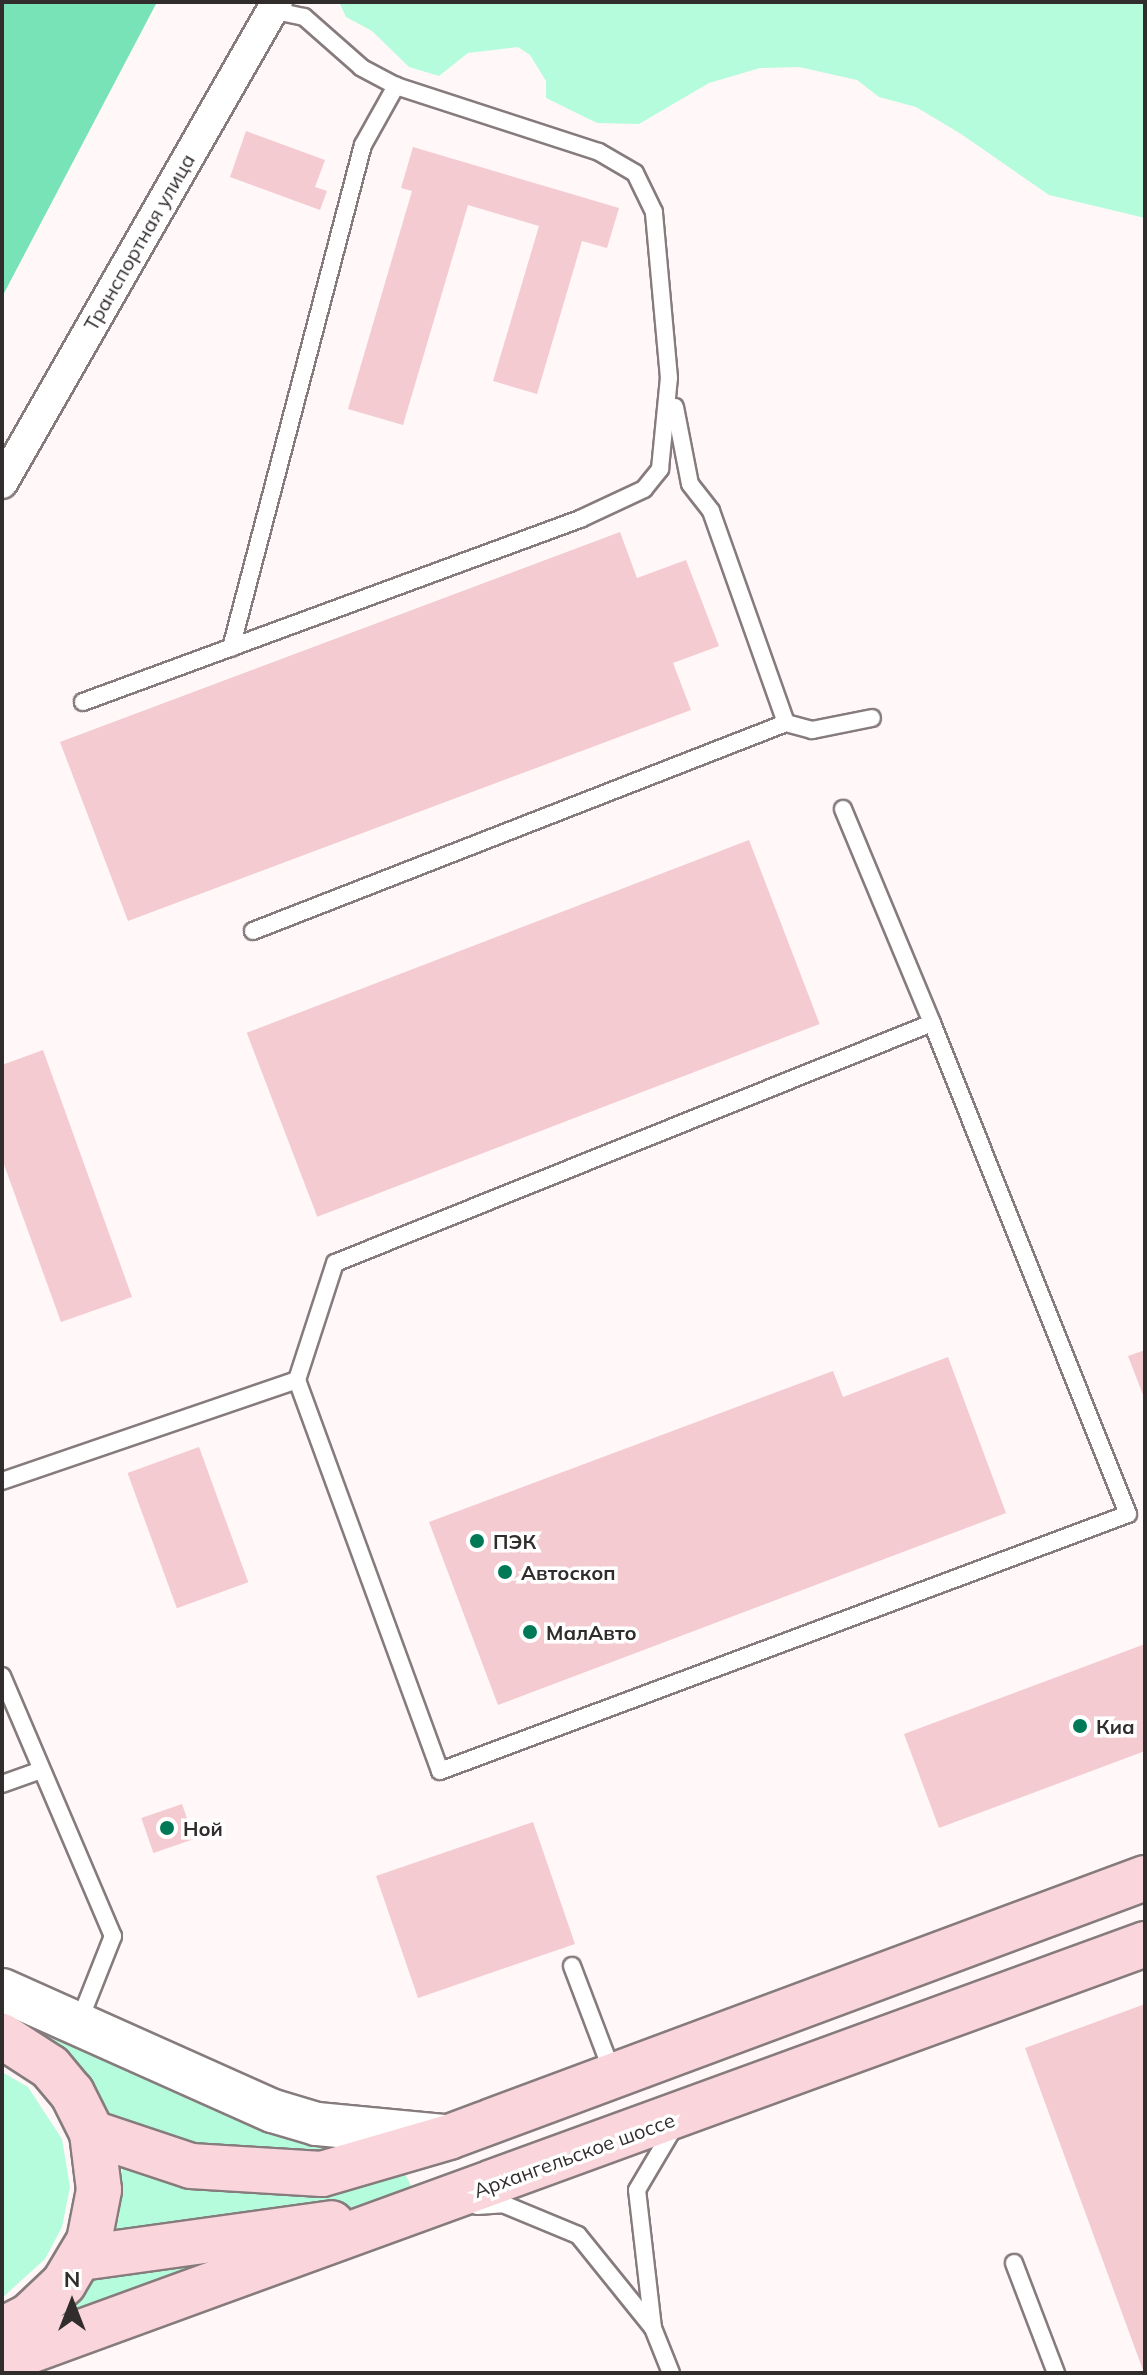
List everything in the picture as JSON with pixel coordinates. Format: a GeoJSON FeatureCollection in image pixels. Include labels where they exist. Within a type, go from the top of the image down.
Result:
{"type":"FeatureCollection","features":[{"type":"Feature","properties":{"kind":"main road"},"geometry":{"type":"LineString","coordinates":[[92,2133],[191,2166],[322,2174],[449,2137],[1145,1878]]}},
{"type":"Feature","properties":{"kind":"main road","name":"Архангельское шоссе"},"geometry":{"type":"LineString","coordinates":[[2,2361],[424,2211],[1145,1944]]}},
{"type":"Feature","properties":{"kind":"main road"},"geometry":{"type":"LineString","coordinates":[[2,1990],[273,2111],[317,2124],[449,2137]]}},
{"type":"Feature","properties":{"kind":"main road"},"geometry":{"type":"LineString","coordinates":[[2,2036],[50,2067],[72,2093],[92,2133],[99,2190],[81,2258],[49,2300],[2,2330]]}},
{"type":"Feature","properties":{"kind":"main road"},"geometry":{"type":"LineString","coordinates":[[81,2258],[424,2211]]}},
{"type":"Feature","properties":{"kind":"street","name":"Транспортная улица"},"geometry":{"type":"LineString","coordinates":[[2,483],[274,6]]}},
{"type":"Feature","properties":{"kind":"lane"},"geometry":{"type":"LineString","coordinates":[[274,6],[304,17],[361,67],[396,86],[599,152],[635,173],[654,212],[669,378],[690,484],[711,511],[786,723]]}},
{"type":"Feature","properties":{"kind":"lane"},"geometry":{"type":"LineString","coordinates":[[231,648],[363,145],[396,86]]}},
{"type":"Feature","properties":{"kind":"lane"},"geometry":{"type":"LineString","coordinates":[[83,702],[580,519],[644,489],[660,469],[669,378]]}},
{"type":"Feature","properties":{"kind":"lane"},"geometry":{"type":"LineString","coordinates":[[253,931],[786,723],[812,730],[872,718]]}},
{"type":"Feature","properties":{"kind":"lane"},"geometry":{"type":"LineString","coordinates":[[843,809],[932,1023],[1128,1514],[440,1771],[297,1380],[335,1263],[932,1023]]}},
{"type":"Feature","properties":{"kind":"lane"},"geometry":{"type":"LineString","coordinates":[[2,1481],[297,1380]]}},
{"type":"Feature","properties":{"kind":"lane"},"geometry":{"type":"LineString","coordinates":[[4,1686],[113,1936],[79,2024]]}},
{"type":"Feature","properties":{"kind":"lane"},"geometry":{"type":"LineString","coordinates":[[2,1784],[41,1770]]}},
{"type":"Feature","properties":{"kind":"lane"},"geometry":{"type":"LineString","coordinates":[[572,1966],[613,2076]]}},
{"type":"Feature","properties":{"kind":"lane"},"geometry":{"type":"LineString","coordinates":[[671,2373],[653,2328],[637,2190],[680,2116]]}},
{"type":"Feature","properties":{"kind":"lane"},"geometry":{"type":"LineString","coordinates":[[424,2211],[503,2204],[578,2235],[653,2328]]}},
{"type":"Feature","properties":{"kind":"lane"},"geometry":{"type":"LineString","coordinates":[[1014,2263],[1056,2373]]}},
{"type":"Feature","properties":{"kind":"green space"},"geometry":{"type":"Polygon","coordinates":[[[2,2],[157,2],[2,297],[2,2]]]}},
{"type":"Feature","properties":{"kind":"green space"},"geometry":{"type":"Polygon","coordinates":[[[339,2],[1145,2],[1145,218],[1049,195],[916,107],[879,97],[857,80],[799,67],[760,68],[709,83],[639,124],[597,123],[546,98],[546,81],[530,55],[518,47],[468,53],[439,76],[409,67],[372,31],[346,17],[339,2]]]}},
{"type":"Feature","properties":{"kind":"green space"},"geometry":{"type":"Polygon","coordinates":[[[2,2005],[259,2129],[369,2148],[197,2162],[110,2124],[96,2087],[64,2048],[2,2013],[2,2005]]]}},
{"type":"Feature","properties":{"kind":"green space"},"geometry":{"type":"Polygon","coordinates":[[[2,2072],[28,2087],[62,2139],[70,2187],[62,2227],[45,2259],[2,2298],[2,2072]]]}},
{"type":"Feature","properties":{"kind":"green space"},"geometry":{"type":"Polygon","coordinates":[[[123,2157],[400,2163],[414,2192],[332,2212],[108,2243],[119,2218],[123,2157]]]}},
{"type":"Feature","properties":{"kind":"green space"},"geometry":{"type":"Polygon","coordinates":[[[281,2245],[2,2341],[94,2265],[281,2245]]]}},
{"type":"Feature","properties":{"kind":"building"},"geometry":{"type":"Polygon","coordinates":[[[246,131],[325,160],[315,187],[327,191],[320,210],[230,177],[246,131]]]}},
{"type":"Feature","properties":{"kind":"building"},"geometry":{"type":"Polygon","coordinates":[[[413,147],[619,208],[607,248],[582,241],[537,394],[493,381],[539,226],[468,205],[403,425],[348,409],[412,191],[401,188],[413,147]]]}},
{"type":"Feature","properties":{"kind":"building"},"geometry":{"type":"Polygon","coordinates":[[[620,532],[637,578],[686,560],[719,646],[673,663],[691,710],[128,921],[60,742],[620,532]]]}},
{"type":"Feature","properties":{"kind":"building"},"geometry":{"type":"Polygon","coordinates":[[[749,840],[820,1024],[317,1217],[247,1033],[749,840]]]}},
{"type":"Feature","properties":{"kind":"building"},"geometry":{"type":"Polygon","coordinates":[[[43,1050],[132,1297],[61,1322],[2,1159],[2,1065],[43,1050]]]}},
{"type":"Feature","properties":{"kind":"building"},"geometry":{"type":"Polygon","coordinates":[[[1145,1350],[1145,1400],[1128,1356],[1145,1350]]]}},
{"type":"Feature","properties":{"kind":"building"},"geometry":{"type":"Polygon","coordinates":[[[948,1357],[1006,1513],[498,1705],[429,1522],[833,1371],[843,1397],[948,1357]]]}},
{"type":"Feature","properties":{"kind":"building"},"geometry":{"type":"Polygon","coordinates":[[[199,1447],[248,1582],[177,1608],[128,1473],[199,1447]]]}},
{"type":"Feature","properties":{"kind":"building"},"geometry":{"type":"Polygon","coordinates":[[[1145,1644],[1145,1751],[939,1828],[904,1734],[1145,1644]]]}},
{"type":"Feature","properties":{"kind":"building"},"geometry":{"type":"Polygon","coordinates":[[[182,1804],[194,1839],[153,1853],[141,1818],[182,1804]]]}},
{"type":"Feature","properties":{"kind":"building"},"geometry":{"type":"Polygon","coordinates":[[[533,1822],[575,1944],[418,1998],[376,1876],[533,1822]]]}},
{"type":"Feature","properties":{"kind":"building"},"geometry":{"type":"Polygon","coordinates":[[[1145,2004],[1145,2373],[1144,2373],[1025,2048],[1145,2004]]]}},
{"type":"Feature","properties":{"kind":"place","name":"ПЭК"},"geometry":{"type":"Point","coordinates":[477,1541]}},
{"type":"Feature","properties":{"kind":"place","name":"Автоскоп"},"geometry":{"type":"Point","coordinates":[505,1572]}},
{"type":"Feature","properties":{"kind":"place","name":"МалАвто"},"geometry":{"type":"Point","coordinates":[530,1632]}},
{"type":"Feature","properties":{"kind":"place","name":"Киа"},"geometry":{"type":"Point","coordinates":[1080,1726]}},
{"type":"Feature","properties":{"kind":"place","name":"Ной"},"geometry":{"type":"Point","coordinates":[167,1828]}}]}
